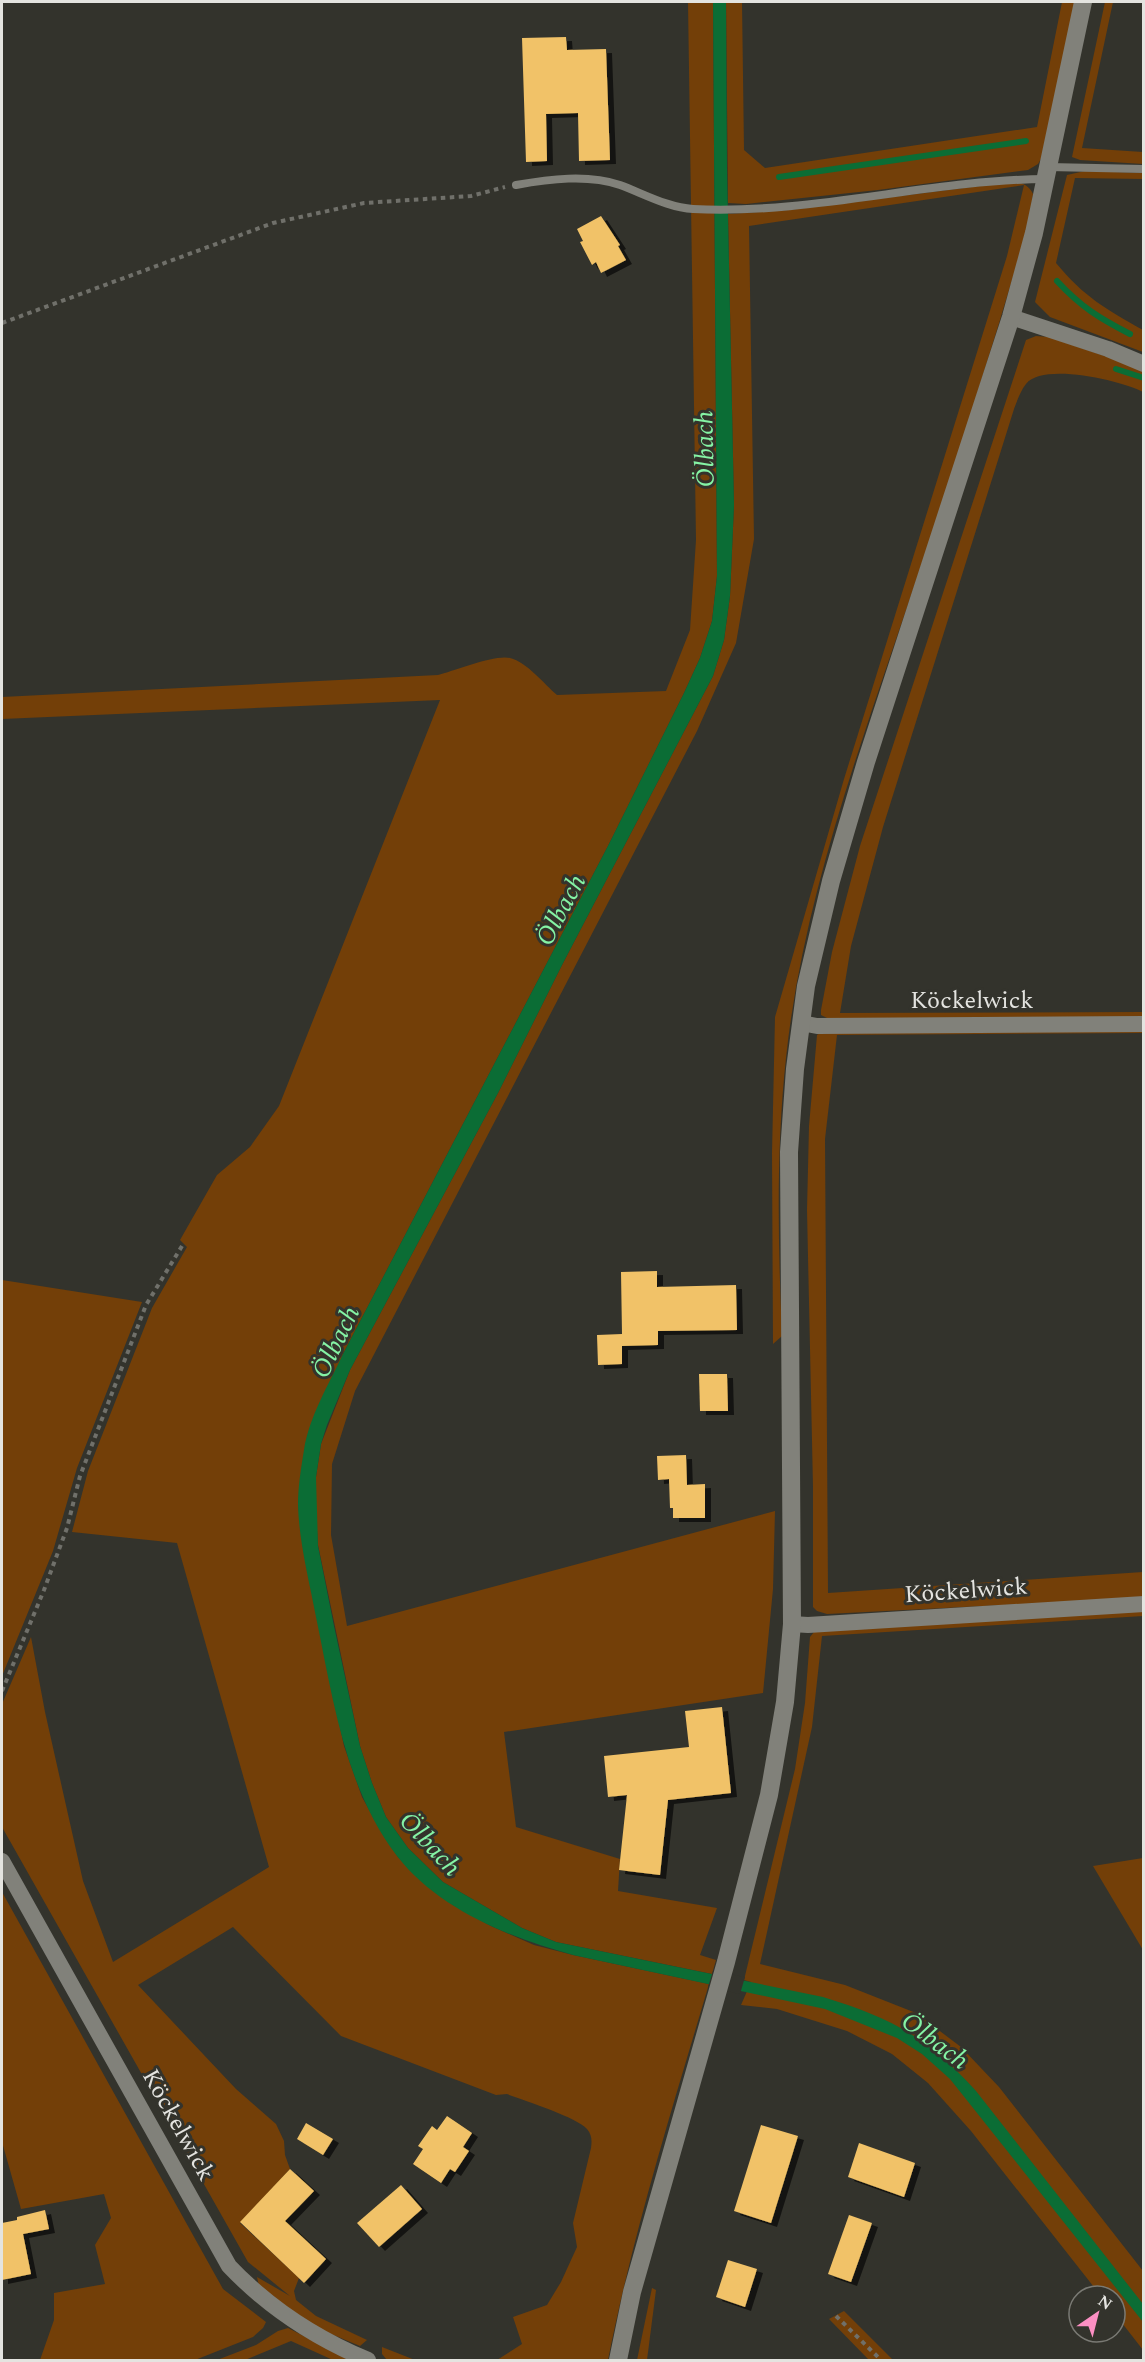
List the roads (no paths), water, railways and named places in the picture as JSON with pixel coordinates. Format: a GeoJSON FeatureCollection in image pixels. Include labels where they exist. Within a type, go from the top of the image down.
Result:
{"type":"FeatureCollection","features":[{"type":"Feature","properties":{"kind":"main road"},"geometry":{"type":"LineString","coordinates":[[618,2361],[632,2292],[726,1962],[769,1795],[785,1702],[792,1624],[789,1152],[795,1069],[806,986],[840,848],[866,762],[1011,317],[1047,172],[1083,2]]}},
{"type":"Feature","properties":{"kind":"street"},"geometry":{"type":"LineString","coordinates":[[1011,317],[1108,349],[1143,364]]}},
{"type":"Feature","properties":{"kind":"street","name":"Köckelwick"},"geometry":{"type":"LineString","coordinates":[[801,1023],[817,1026],[1143,1024]]}},
{"type":"Feature","properties":{"kind":"street","name":"Köckelwick"},"geometry":{"type":"LineString","coordinates":[[792,1624],[808,1625],[1143,1604]]}},
{"type":"Feature","properties":{"kind":"street","name":"Köckelwick"},"geometry":{"type":"LineString","coordinates":[[2,1861],[229,2266],[249,2287],[287,2318],[368,2361]]}},
{"type":"Feature","properties":{"kind":"lane"},"geometry":{"type":"LineString","coordinates":[[516,184],[546,179],[596,180],[617,184],[690,209],[747,208],[806,204],[1047,172],[1143,168]]}},
{"type":"Feature","properties":{"kind":"waterway"},"geometry":{"type":"LineString","coordinates":[[779,177],[1026,141]]}},
{"type":"Feature","properties":{"kind":"waterway"},"geometry":{"type":"LineString","coordinates":[[1057,281],[1091,311],[1130,334]]}},
{"type":"Feature","properties":{"kind":"waterway"},"geometry":{"type":"LineString","coordinates":[[1116,369],[1144,378]]}},
{"type":"Feature","properties":{"kind":"water label","name":"Ölbach"},"geometry":{"type":"Point","coordinates":[705,449]}},
{"type":"Feature","properties":{"kind":"water label","name":"Ölbach"},"geometry":{"type":"Point","coordinates":[561,910]}},
{"type":"Feature","properties":{"kind":"water label","name":"Ölbach"},"geometry":{"type":"Point","coordinates":[336,1342]}},
{"type":"Feature","properties":{"kind":"water label","name":"Ölbach"},"geometry":{"type":"Point","coordinates":[430,1844]}},
{"type":"Feature","properties":{"kind":"water label","name":"Ölbach"},"geometry":{"type":"Point","coordinates":[935,2041]}}]}
